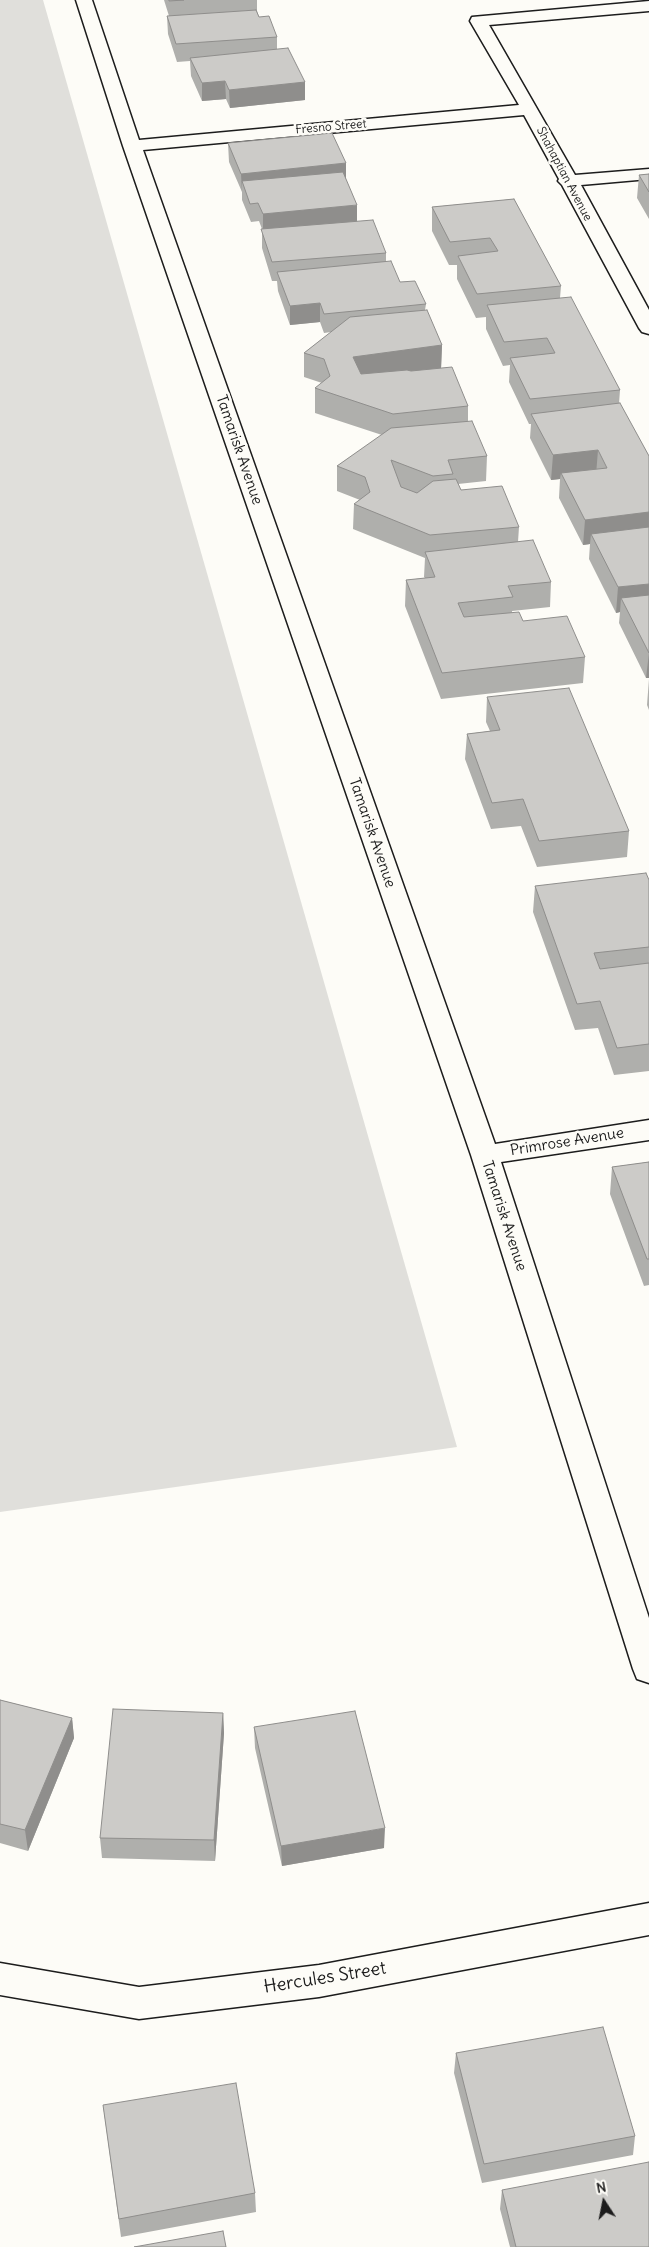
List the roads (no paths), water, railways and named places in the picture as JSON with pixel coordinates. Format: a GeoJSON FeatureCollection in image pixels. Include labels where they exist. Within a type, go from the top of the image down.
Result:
{"type":"FeatureCollection","features":[{"type":"Feature","properties":{"kind":"street","name":"Tamarisk Avenue"},"geometry":{"type":"LineString","coordinates":[[84,0],[132,146],[485,1155],[649,1669]]}},
{"type":"Feature","properties":{"kind":"street","name":"Shahaptian Avenue"},"geometry":{"type":"LineString","coordinates":[[649,6],[478,21],[530,109],[649,328]]}},
{"type":"Feature","properties":{"kind":"street","name":"Fresno Street"},"geometry":{"type":"LineString","coordinates":[[132,146],[530,109]]}},
{"type":"Feature","properties":{"kind":"street"},"geometry":{"type":"LineString","coordinates":[[568,181],[649,174]]}},
{"type":"Feature","properties":{"kind":"street","name":"Primrose Avenue"},"geometry":{"type":"LineString","coordinates":[[485,1155],[649,1130]]}},
{"type":"Feature","properties":{"kind":"street","name":"Hercules Street"},"geometry":{"type":"LineString","coordinates":[[0,1979],[139,2003],[319,1981],[649,1918]]}}]}
